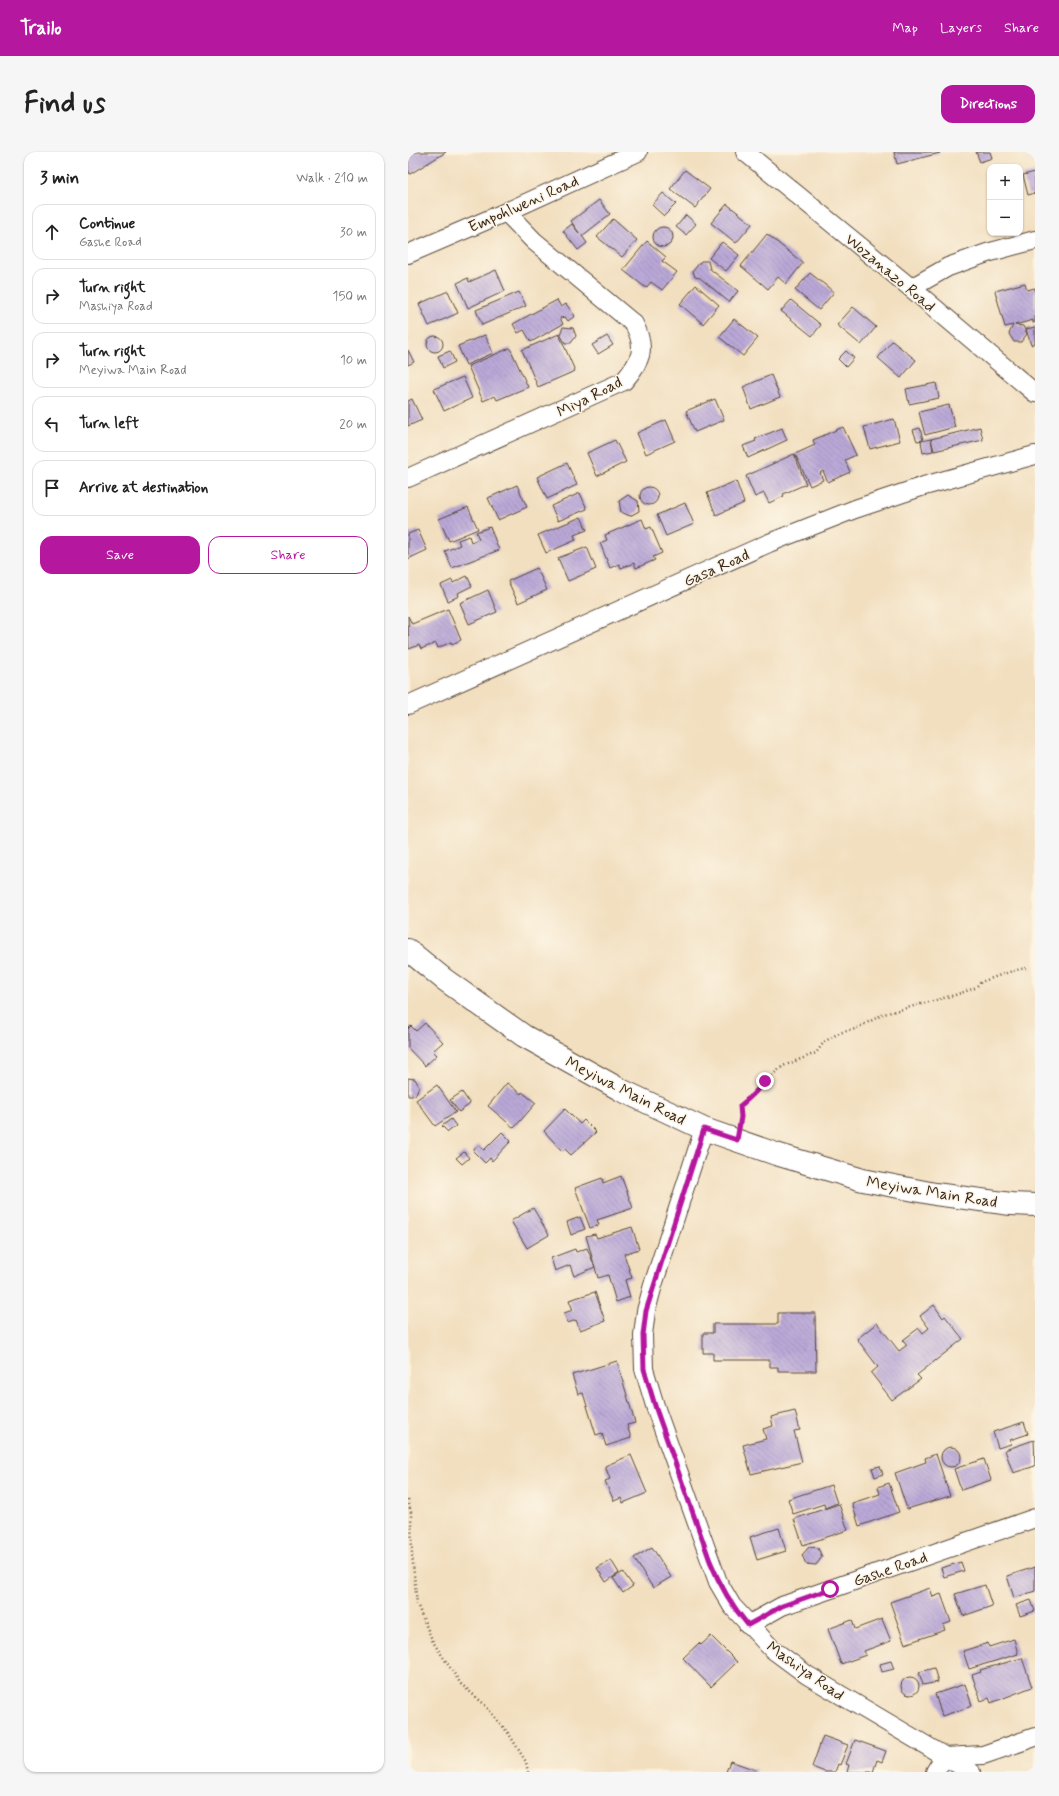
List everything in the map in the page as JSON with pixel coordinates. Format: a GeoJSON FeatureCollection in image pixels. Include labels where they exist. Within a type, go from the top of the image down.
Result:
{"type":"FeatureCollection","features":[{"type":"Feature","properties":{"kind":"street","name":"Empohlweni Road"},"geometry":{"type":"LineString","coordinates":[[408,254],[506,212],[638,152]]}},
{"type":"Feature","properties":{"kind":"street","name":"Wozanazo Road"},"geometry":{"type":"LineString","coordinates":[[745,152],[911,288],[1035,393]]}},
{"type":"Feature","properties":{"kind":"street","name":"Miya Road"},"geometry":{"type":"LineString","coordinates":[[408,478],[624,381],[637,366],[640,354],[640,337],[634,324],[534,241],[506,212]]}},
{"type":"Feature","properties":{"kind":"street"},"geometry":{"type":"LineString","coordinates":[[911,288],[948,267],[987,253],[1035,240]]}},
{"type":"Feature","properties":{"kind":"street","name":"Gasa Road"},"geometry":{"type":"LineString","coordinates":[[408,706],[444,688],[762,547],[855,509],[924,486],[1035,455]]}},
{"type":"Feature","properties":{"kind":"street","name":"Meyiwa Main Road"},"geometry":{"type":"LineString","coordinates":[[408,950],[445,980],[524,1036],[622,1090],[704,1129],[776,1154],[863,1180],[935,1194],[1011,1204],[1035,1205]]}},
{"type":"Feature","properties":{"kind":"street","name":"Mashiya Road"},"geometry":{"type":"LineString","coordinates":[[704,1129],[646,1311],[643,1335],[644,1369],[656,1409],[718,1582],[732,1606],[748,1625],[772,1649],[807,1675],[971,1772]]}},
{"type":"Feature","properties":{"kind":"street","name":"Gashe Road"},"geometry":{"type":"LineString","coordinates":[[748,1625],[782,1606],[1035,1518]]}},
{"type":"Feature","properties":{"kind":"street"},"geometry":{"type":"LineString","coordinates":[[935,1772],[944,1756],[983,1755],[1035,1737]]}},
{"type":"Feature","properties":{"kind":"path"},"geometry":{"type":"LineString","coordinates":[[737,1140],[741,1117],[740,1106],[749,1096],[755,1094],[765,1081],[783,1066],[816,1053],[824,1042],[839,1033],[855,1029],[884,1014],[955,995],[975,988],[981,982],[994,976],[1026,968]]}},
{"type":"Feature","properties":{"kind":"path"},"geometry":{"type":"LineString","coordinates":[[408,1500],[411,1512],[412,1554],[417,1604],[433,1642],[461,1684],[484,1704],[509,1734],[526,1762],[528,1772]]}},
{"type":"Feature","properties":{"kind":"building"},"geometry":{"type":"Polygon","coordinates":[[[408,152],[446,152],[410,174],[408,169],[408,152]]]}},
{"type":"Feature","properties":{"kind":"building"},"geometry":{"type":"Polygon","coordinates":[[[894,152],[940,152],[940,153],[897,164],[894,152]]]}},
{"type":"Feature","properties":{"kind":"building"},"geometry":{"type":"Polygon","coordinates":[[[976,152],[990,152],[992,158],[980,162],[976,152]]]}},
{"type":"Feature","properties":{"kind":"building"},"geometry":{"type":"Polygon","coordinates":[[[685,170],[710,189],[695,208],[670,189],[685,170]]]}},
{"type":"Feature","properties":{"kind":"building"},"geometry":{"type":"Polygon","coordinates":[[[1035,172],[1035,193],[1028,195],[1023,175],[1035,172]]]}},
{"type":"Feature","properties":{"kind":"building"},"geometry":{"type":"Polygon","coordinates":[[[663,193],[676,204],[664,216],[652,205],[663,193]]]}},
{"type":"Feature","properties":{"kind":"building"},"geometry":{"type":"Polygon","coordinates":[[[599,200],[610,214],[582,236],[587,243],[578,250],[563,231],[572,224],[579,233],[571,221],[599,200]]]}},
{"type":"Feature","properties":{"kind":"building"},"geometry":{"type":"Polygon","coordinates":[[[727,204],[752,224],[736,243],[711,223],[727,204]]]}},
{"type":"Feature","properties":{"kind":"building"},"geometry":{"type":"Polygon","coordinates":[[[686,215],[696,224],[686,235],[676,227],[686,215]]]}},
{"type":"Feature","properties":{"kind":"building"},"geometry":{"type":"Polygon","coordinates":[[[613,219],[637,240],[622,257],[597,237],[613,219]]]}},
{"type":"Feature","properties":{"kind":"building"},"geometry":{"type":"Polygon","coordinates":[[[663,227],[670,230],[673,237],[670,244],[663,247],[656,244],[653,237],[656,230],[663,227]]]}},
{"type":"Feature","properties":{"kind":"building"},"geometry":{"type":"Polygon","coordinates":[[[767,234],[803,263],[786,284],[778,277],[768,289],[741,266],[767,234]]]}},
{"type":"Feature","properties":{"kind":"building"},"geometry":{"type":"Polygon","coordinates":[[[647,241],[666,257],[662,261],[677,272],[662,290],[651,282],[646,288],[623,270],[647,241]]]}},
{"type":"Feature","properties":{"kind":"building"},"geometry":{"type":"Polygon","coordinates":[[[722,242],[739,255],[726,271],[709,258],[722,242]]]}},
{"type":"Feature","properties":{"kind":"building"},"geometry":{"type":"Polygon","coordinates":[[[701,261],[708,261],[710,269],[738,291],[729,302],[700,278],[695,277],[693,271],[701,261]]]}},
{"type":"Feature","properties":{"kind":"building"},"geometry":{"type":"Polygon","coordinates":[[[496,270],[505,291],[468,308],[457,283],[468,278],[469,282],[496,270]]]}},
{"type":"Feature","properties":{"kind":"building"},"geometry":{"type":"Polygon","coordinates":[[[810,273],[834,292],[819,310],[795,290],[810,273]]]}},
{"type":"Feature","properties":{"kind":"building"},"geometry":{"type":"Polygon","coordinates":[[[1025,283],[1027,290],[1035,288],[1035,322],[1033,323],[1033,320],[1015,325],[1023,326],[1027,334],[1021,342],[1014,342],[1009,334],[1013,325],[1005,327],[995,291],[1025,283]]]}},
{"type":"Feature","properties":{"kind":"building"},"geometry":{"type":"Polygon","coordinates":[[[696,285],[719,305],[703,324],[680,304],[696,285]]]}},
{"type":"Feature","properties":{"kind":"building"},"geometry":{"type":"Polygon","coordinates":[[[448,291],[458,313],[429,326],[419,304],[448,291]]]}},
{"type":"Feature","properties":{"kind":"building"},"geometry":{"type":"Polygon","coordinates":[[[519,292],[526,306],[482,325],[476,310],[519,292]]]}},
{"type":"Feature","properties":{"kind":"building"},"geometry":{"type":"Polygon","coordinates":[[[557,300],[561,307],[566,304],[575,316],[568,321],[565,317],[560,318],[563,324],[531,342],[524,330],[518,333],[513,324],[557,300]]]}},
{"type":"Feature","properties":{"kind":"building"},"geometry":{"type":"Polygon","coordinates":[[[791,300],[821,325],[812,336],[781,311],[791,300]]]}},
{"type":"Feature","properties":{"kind":"building"},"geometry":{"type":"Polygon","coordinates":[[[853,307],[876,327],[861,345],[837,325],[853,307]]]}},
{"type":"Feature","properties":{"kind":"building"},"geometry":{"type":"Polygon","coordinates":[[[734,319],[758,338],[743,356],[719,337],[734,319]]]}},
{"type":"Feature","properties":{"kind":"building"},"geometry":{"type":"Polygon","coordinates":[[[563,327],[573,328],[576,336],[571,343],[565,343],[560,334],[563,327]]]}},
{"type":"Feature","properties":{"kind":"building"},"geometry":{"type":"Polygon","coordinates":[[[1035,327],[1035,343],[1031,345],[1026,329],[1035,327]]]}},
{"type":"Feature","properties":{"kind":"building"},"geometry":{"type":"Polygon","coordinates":[[[559,334],[575,371],[538,387],[522,350],[559,334]]]}},
{"type":"Feature","properties":{"kind":"building"},"geometry":{"type":"Polygon","coordinates":[[[485,335],[493,353],[466,365],[458,346],[485,335]]]}},
{"type":"Feature","properties":{"kind":"building"},"geometry":{"type":"Polygon","coordinates":[[[432,336],[438,336],[443,341],[441,350],[438,352],[432,352],[427,347],[427,341],[432,336]]]}},
{"type":"Feature","properties":{"kind":"building"},"geometry":{"type":"Polygon","coordinates":[[[607,336],[613,345],[598,354],[592,345],[607,336]]]}},
{"type":"Feature","properties":{"kind":"building"},"geometry":{"type":"Polygon","coordinates":[[[892,341],[916,360],[901,378],[878,358],[892,341]]]}},
{"type":"Feature","properties":{"kind":"building"},"geometry":{"type":"Polygon","coordinates":[[[510,348],[528,387],[497,400],[495,396],[483,401],[468,366],[510,348]]]}},
{"type":"Feature","properties":{"kind":"building"},"geometry":{"type":"Polygon","coordinates":[[[408,350],[414,362],[408,365],[408,350]]]}},
{"type":"Feature","properties":{"kind":"building"},"geometry":{"type":"Polygon","coordinates":[[[450,351],[455,362],[443,368],[438,356],[450,351]]]}},
{"type":"Feature","properties":{"kind":"building"},"geometry":{"type":"Polygon","coordinates":[[[846,351],[854,358],[846,367],[838,359],[846,351]]]}},
{"type":"Feature","properties":{"kind":"building"},"geometry":{"type":"Polygon","coordinates":[[[771,375],[780,397],[751,409],[743,387],[771,375]]]}},
{"type":"Feature","properties":{"kind":"building"},"geometry":{"type":"Polygon","coordinates":[[[463,377],[472,398],[444,411],[434,389],[463,377]]]}},
{"type":"Feature","properties":{"kind":"building"},"geometry":{"type":"Polygon","coordinates":[[[936,383],[939,398],[909,404],[906,389],[936,383]]]}},
{"type":"Feature","properties":{"kind":"building"},"geometry":{"type":"Polygon","coordinates":[[[412,399],[422,420],[408,426],[408,401],[412,399]]]}},
{"type":"Feature","properties":{"kind":"building"},"geometry":{"type":"Polygon","coordinates":[[[715,399],[724,420],[695,432],[686,411],[715,399]]]}},
{"type":"Feature","properties":{"kind":"building"},"geometry":{"type":"Polygon","coordinates":[[[949,405],[955,427],[925,435],[919,412],[949,405]]]}},
{"type":"Feature","properties":{"kind":"building"},"geometry":{"type":"Polygon","coordinates":[[[894,419],[900,441],[870,449],[864,427],[894,419]]]}},
{"type":"Feature","properties":{"kind":"building"},"geometry":{"type":"Polygon","coordinates":[[[666,420],[675,441],[646,454],[637,433],[666,420]]]}},
{"type":"Feature","properties":{"kind":"building"},"geometry":{"type":"Polygon","coordinates":[[[843,427],[856,455],[845,460],[850,472],[828,482],[823,471],[820,473],[823,480],[810,486],[795,454],[815,445],[813,440],[843,427]]]}},
{"type":"Feature","properties":{"kind":"building"},"geometry":{"type":"Polygon","coordinates":[[[980,427],[983,440],[934,451],[931,439],[980,427]]]}},
{"type":"Feature","properties":{"kind":"building"},"geometry":{"type":"Polygon","coordinates":[[[782,428],[787,440],[748,458],[743,446],[756,441],[755,439],[782,428]]]}},
{"type":"Feature","properties":{"kind":"building"},"geometry":{"type":"Polygon","coordinates":[[[920,428],[923,440],[917,441],[913,430],[920,428]]]}},
{"type":"Feature","properties":{"kind":"building"},"geometry":{"type":"Polygon","coordinates":[[[931,439],[933,451],[923,453],[921,441],[931,439]]]}},
{"type":"Feature","properties":{"kind":"building"},"geometry":{"type":"Polygon","coordinates":[[[615,440],[626,462],[597,476],[587,453],[615,440]]]}},
{"type":"Feature","properties":{"kind":"building"},"geometry":{"type":"Polygon","coordinates":[[[794,454],[806,484],[783,494],[784,496],[769,503],[764,493],[755,497],[746,476],[794,454]]]}},
{"type":"Feature","properties":{"kind":"building"},"geometry":{"type":"Polygon","coordinates":[[[567,463],[577,485],[547,499],[537,477],[567,463]]]}},
{"type":"Feature","properties":{"kind":"building"},"geometry":{"type":"Polygon","coordinates":[[[736,481],[744,503],[716,515],[707,493],[736,481]]]}},
{"type":"Feature","properties":{"kind":"building"},"geometry":{"type":"Polygon","coordinates":[[[517,485],[527,507],[498,520],[488,498],[517,485]]]}},
{"type":"Feature","properties":{"kind":"building"},"geometry":{"type":"Polygon","coordinates":[[[649,487],[655,490],[658,496],[655,502],[649,505],[643,502],[640,496],[643,490],[649,487]]]}},
{"type":"Feature","properties":{"kind":"building"},"geometry":{"type":"Polygon","coordinates":[[[580,493],[587,509],[558,521],[551,506],[580,493]]]}},
{"type":"Feature","properties":{"kind":"building"},"geometry":{"type":"Polygon","coordinates":[[[628,495],[638,501],[639,511],[630,516],[621,512],[619,501],[628,495]]]}},
{"type":"Feature","properties":{"kind":"building"},"geometry":{"type":"Polygon","coordinates":[[[685,503],[694,524],[666,536],[657,515],[685,503]]]}},
{"type":"Feature","properties":{"kind":"building"},"geometry":{"type":"Polygon","coordinates":[[[468,507],[478,529],[449,541],[439,519],[468,507]]]}},
{"type":"Feature","properties":{"kind":"building"},"geometry":{"type":"Polygon","coordinates":[[[581,517],[587,530],[574,535],[576,540],[546,553],[538,535],[581,517]]]}},
{"type":"Feature","properties":{"kind":"building"},"geometry":{"type":"Polygon","coordinates":[[[642,519],[646,529],[651,527],[662,553],[653,557],[655,560],[636,568],[634,563],[621,568],[619,564],[610,568],[600,543],[607,540],[605,535],[642,519]]]}},
{"type":"Feature","properties":{"kind":"building"},"geometry":{"type":"Polygon","coordinates":[[[490,527],[499,550],[452,568],[445,551],[460,545],[458,540],[469,536],[471,542],[479,539],[476,532],[490,527]]]}},
{"type":"Feature","properties":{"kind":"building"},"geometry":{"type":"Polygon","coordinates":[[[418,530],[427,550],[408,559],[408,534],[418,530]]]}},
{"type":"Feature","properties":{"kind":"building"},"geometry":{"type":"Polygon","coordinates":[[[587,547],[596,569],[568,581],[558,558],[587,547]]]}},
{"type":"Feature","properties":{"kind":"building"},"geometry":{"type":"Polygon","coordinates":[[[537,568],[547,590],[518,603],[508,581],[537,568]]]}},
{"type":"Feature","properties":{"kind":"building"},"geometry":{"type":"Polygon","coordinates":[[[467,576],[472,586],[458,593],[459,596],[448,601],[441,585],[452,580],[453,583],[467,576]]]}},
{"type":"Feature","properties":{"kind":"building"},"geometry":{"type":"Polygon","coordinates":[[[488,590],[497,612],[469,624],[460,603],[488,590]]]}},
{"type":"Feature","properties":{"kind":"building"},"geometry":{"type":"Polygon","coordinates":[[[448,609],[461,640],[452,644],[451,642],[438,648],[436,643],[421,649],[419,645],[409,649],[408,616],[412,624],[448,609]]]}},
{"type":"Feature","properties":{"kind":"building"},"geometry":{"type":"Polygon","coordinates":[[[425,1023],[443,1042],[433,1051],[437,1055],[425,1066],[408,1048],[408,1029],[411,1026],[416,1031],[425,1023]]]}},
{"type":"Feature","properties":{"kind":"building"},"geometry":{"type":"Polygon","coordinates":[[[408,1078],[415,1079],[419,1086],[416,1094],[412,1096],[408,1096],[408,1078]]]}},
{"type":"Feature","properties":{"kind":"building"},"geometry":{"type":"Polygon","coordinates":[[[507,1083],[536,1103],[514,1128],[488,1106],[507,1083]]]}},
{"type":"Feature","properties":{"kind":"building"},"geometry":{"type":"Polygon","coordinates":[[[437,1085],[456,1112],[435,1126],[416,1100],[437,1085]]]}},
{"type":"Feature","properties":{"kind":"building"},"geometry":{"type":"Polygon","coordinates":[[[462,1092],[470,1104],[459,1112],[450,1100],[462,1092]]]}},
{"type":"Feature","properties":{"kind":"building"},"geometry":{"type":"Polygon","coordinates":[[[565,1109],[580,1124],[584,1120],[596,1132],[571,1155],[565,1149],[562,1151],[544,1131],[565,1109]]]}},
{"type":"Feature","properties":{"kind":"building"},"geometry":{"type":"Polygon","coordinates":[[[451,1119],[456,1126],[448,1132],[442,1126],[451,1119]]]}},
{"type":"Feature","properties":{"kind":"building"},"geometry":{"type":"Polygon","coordinates":[[[502,1132],[511,1141],[492,1161],[490,1158],[485,1163],[473,1151],[478,1145],[484,1150],[502,1132]]]}},
{"type":"Feature","properties":{"kind":"building"},"geometry":{"type":"Polygon","coordinates":[[[464,1152],[469,1158],[462,1164],[456,1158],[464,1152]]]}},
{"type":"Feature","properties":{"kind":"building"},"geometry":{"type":"Polygon","coordinates":[[[621,1176],[633,1208],[597,1220],[599,1225],[590,1228],[575,1188],[602,1178],[603,1183],[621,1176]]]}},
{"type":"Feature","properties":{"kind":"building"},"geometry":{"type":"Polygon","coordinates":[[[533,1208],[549,1235],[527,1248],[511,1221],[533,1208]]]}},
{"type":"Feature","properties":{"kind":"building"},"geometry":{"type":"Polygon","coordinates":[[[580,1217],[585,1229],[571,1235],[567,1222],[580,1217]]]}},
{"type":"Feature","properties":{"kind":"building"},"geometry":{"type":"Polygon","coordinates":[[[632,1227],[639,1249],[624,1254],[632,1278],[625,1280],[630,1297],[616,1302],[608,1275],[598,1278],[586,1236],[595,1234],[597,1238],[632,1227]]]}},
{"type":"Feature","properties":{"kind":"building"},"geometry":{"type":"Polygon","coordinates":[[[587,1248],[595,1267],[574,1276],[570,1265],[555,1271],[551,1258],[575,1249],[576,1252],[587,1248]]]}},
{"type":"Feature","properties":{"kind":"building"},"geometry":{"type":"Polygon","coordinates":[[[595,1292],[605,1321],[580,1330],[576,1320],[568,1323],[564,1313],[573,1310],[569,1300],[595,1292]]]}},
{"type":"Feature","properties":{"kind":"building"},"geometry":{"type":"Polygon","coordinates":[[[934,1305],[943,1318],[945,1316],[963,1339],[917,1375],[921,1379],[892,1400],[871,1373],[878,1367],[857,1339],[877,1323],[899,1351],[907,1345],[903,1340],[919,1328],[923,1333],[929,1328],[920,1316],[934,1305]]]}},
{"type":"Feature","properties":{"kind":"building"},"geometry":{"type":"Polygon","coordinates":[[[778,1313],[815,1313],[816,1371],[778,1371],[778,1367],[770,1367],[770,1360],[713,1360],[713,1353],[703,1353],[703,1333],[713,1333],[713,1324],[778,1324],[778,1313]]]}},
{"type":"Feature","properties":{"kind":"building"},"geometry":{"type":"Polygon","coordinates":[[[617,1361],[635,1423],[627,1425],[631,1438],[606,1446],[602,1433],[596,1435],[583,1393],[578,1394],[572,1375],[617,1361]]]}},
{"type":"Feature","properties":{"kind":"building"},"geometry":{"type":"Polygon","coordinates":[[[795,1411],[800,1430],[794,1431],[802,1462],[751,1474],[743,1445],[766,1439],[763,1429],[773,1426],[771,1417],[795,1411]]]}},
{"type":"Feature","properties":{"kind":"building"},"geometry":{"type":"Polygon","coordinates":[[[1024,1422],[1028,1434],[1010,1440],[1011,1444],[998,1448],[993,1432],[1024,1422]]]}},
{"type":"Feature","properties":{"kind":"building"},"geometry":{"type":"Polygon","coordinates":[[[1034,1440],[1035,1466],[1013,1473],[1005,1450],[1034,1440]]]}},
{"type":"Feature","properties":{"kind":"building"},"geometry":{"type":"Polygon","coordinates":[[[951,1447],[958,1450],[961,1457],[958,1464],[951,1467],[944,1464],[941,1457],[944,1450],[951,1447]]]}},
{"type":"Feature","properties":{"kind":"building"},"geometry":{"type":"Polygon","coordinates":[[[936,1454],[950,1496],[907,1509],[895,1473],[926,1462],[925,1458],[936,1454]]]}},
{"type":"Feature","properties":{"kind":"building"},"geometry":{"type":"Polygon","coordinates":[[[631,1455],[647,1493],[623,1503],[621,1498],[614,1501],[605,1481],[610,1479],[605,1466],[631,1455]]]}},
{"type":"Feature","properties":{"kind":"building"},"geometry":{"type":"Polygon","coordinates":[[[984,1459],[991,1480],[961,1490],[954,1469],[984,1459]]]}},
{"type":"Feature","properties":{"kind":"building"},"geometry":{"type":"Polygon","coordinates":[[[880,1466],[883,1474],[875,1477],[872,1468],[880,1466]]]}},
{"type":"Feature","properties":{"kind":"building"},"geometry":{"type":"Polygon","coordinates":[[[889,1483],[899,1512],[859,1526],[852,1503],[880,1494],[878,1487],[889,1483]]]}},
{"type":"Feature","properties":{"kind":"building"},"geometry":{"type":"Polygon","coordinates":[[[831,1485],[837,1503],[825,1508],[824,1504],[793,1514],[788,1499],[831,1485]]]}},
{"type":"Feature","properties":{"kind":"building"},"geometry":{"type":"Polygon","coordinates":[[[839,1504],[848,1530],[803,1545],[794,1519],[839,1504]]]}},
{"type":"Feature","properties":{"kind":"building"},"geometry":{"type":"Polygon","coordinates":[[[779,1528],[786,1551],[757,1560],[750,1537],[779,1528]]]}},
{"type":"Feature","properties":{"kind":"building"},"geometry":{"type":"Polygon","coordinates":[[[652,1547],[671,1577],[653,1588],[634,1558],[652,1547]]]}},
{"type":"Feature","properties":{"kind":"building"},"geometry":{"type":"Polygon","coordinates":[[[809,1547],[818,1548],[822,1557],[816,1565],[806,1564],[802,1555],[809,1547]]]}},
{"type":"Feature","properties":{"kind":"building"},"geometry":{"type":"Polygon","coordinates":[[[611,1560],[619,1573],[606,1582],[597,1568],[611,1560]]]}},
{"type":"Feature","properties":{"kind":"building"},"geometry":{"type":"Polygon","coordinates":[[[961,1562],[964,1571],[944,1577],[941,1568],[961,1562]]]}},
{"type":"Feature","properties":{"kind":"building"},"geometry":{"type":"Polygon","coordinates":[[[1035,1567],[1035,1591],[1014,1598],[1007,1576],[1035,1567]]]}},
{"type":"Feature","properties":{"kind":"building"},"geometry":{"type":"Polygon","coordinates":[[[623,1572],[633,1586],[623,1593],[613,1578],[623,1572]]]}},
{"type":"Feature","properties":{"kind":"building"},"geometry":{"type":"Polygon","coordinates":[[[985,1585],[992,1606],[963,1616],[955,1594],[985,1585]]]}},
{"type":"Feature","properties":{"kind":"building"},"geometry":{"type":"Polygon","coordinates":[[[930,1588],[933,1597],[941,1594],[951,1622],[943,1625],[945,1630],[905,1644],[890,1602],[930,1588]]]}},
{"type":"Feature","properties":{"kind":"building"},"geometry":{"type":"Polygon","coordinates":[[[1031,1600],[1035,1611],[1020,1616],[1016,1605],[1031,1600]]]}},
{"type":"Feature","properties":{"kind":"building"},"geometry":{"type":"Polygon","coordinates":[[[882,1619],[891,1641],[864,1651],[866,1655],[841,1664],[828,1629],[852,1620],[855,1629],[882,1619]]]}},
{"type":"Feature","properties":{"kind":"building"},"geometry":{"type":"Polygon","coordinates":[[[711,1636],[737,1662],[711,1687],[683,1658],[699,1643],[701,1645],[711,1636]]]}},
{"type":"Feature","properties":{"kind":"building"},"geometry":{"type":"Polygon","coordinates":[[[1014,1639],[1018,1654],[969,1669],[963,1651],[988,1643],[989,1647],[1014,1639]]]}},
{"type":"Feature","properties":{"kind":"building"},"geometry":{"type":"Polygon","coordinates":[[[1022,1658],[1032,1687],[991,1703],[989,1698],[981,1701],[972,1675],[981,1672],[980,1670],[1022,1658]]]}},
{"type":"Feature","properties":{"kind":"building"},"geometry":{"type":"Polygon","coordinates":[[[891,1661],[894,1669],[882,1672],[880,1664],[891,1661]]]}},
{"type":"Feature","properties":{"kind":"building"},"geometry":{"type":"Polygon","coordinates":[[[934,1668],[938,1682],[923,1685],[919,1672],[934,1668]]]}},
{"type":"Feature","properties":{"kind":"building"},"geometry":{"type":"Polygon","coordinates":[[[906,1677],[914,1677],[919,1682],[917,1693],[914,1695],[906,1695],[901,1690],[901,1682],[906,1677]]]}},
{"type":"Feature","properties":{"kind":"building"},"geometry":{"type":"Polygon","coordinates":[[[965,1684],[972,1706],[942,1716],[935,1694],[965,1684]]]}},
{"type":"Feature","properties":{"kind":"building"},"geometry":{"type":"Polygon","coordinates":[[[823,1736],[848,1745],[840,1765],[838,1764],[835,1772],[825,1772],[812,1767],[823,1736]]]}},
{"type":"Feature","properties":{"kind":"building"},"geometry":{"type":"Polygon","coordinates":[[[855,1740],[886,1751],[882,1762],[877,1760],[873,1772],[847,1772],[849,1765],[846,1764],[855,1740]]]}},
{"type":"Feature","properties":{"kind":"building"},"geometry":{"type":"Polygon","coordinates":[[[730,1761],[756,1770],[755,1772],[726,1772],[730,1761]]]}},
{"type":"Feature","properties":{"kind":"route"},"geometry":{"type":"LineString","coordinates":[[765,1081],[755,1094],[749,1096],[740,1106],[741,1117],[737,1140],[704,1129],[653,1285],[646,1311],[643,1335],[644,1369],[656,1409],[718,1582],[732,1606],[748,1625],[782,1606],[830,1589]]}}]}
